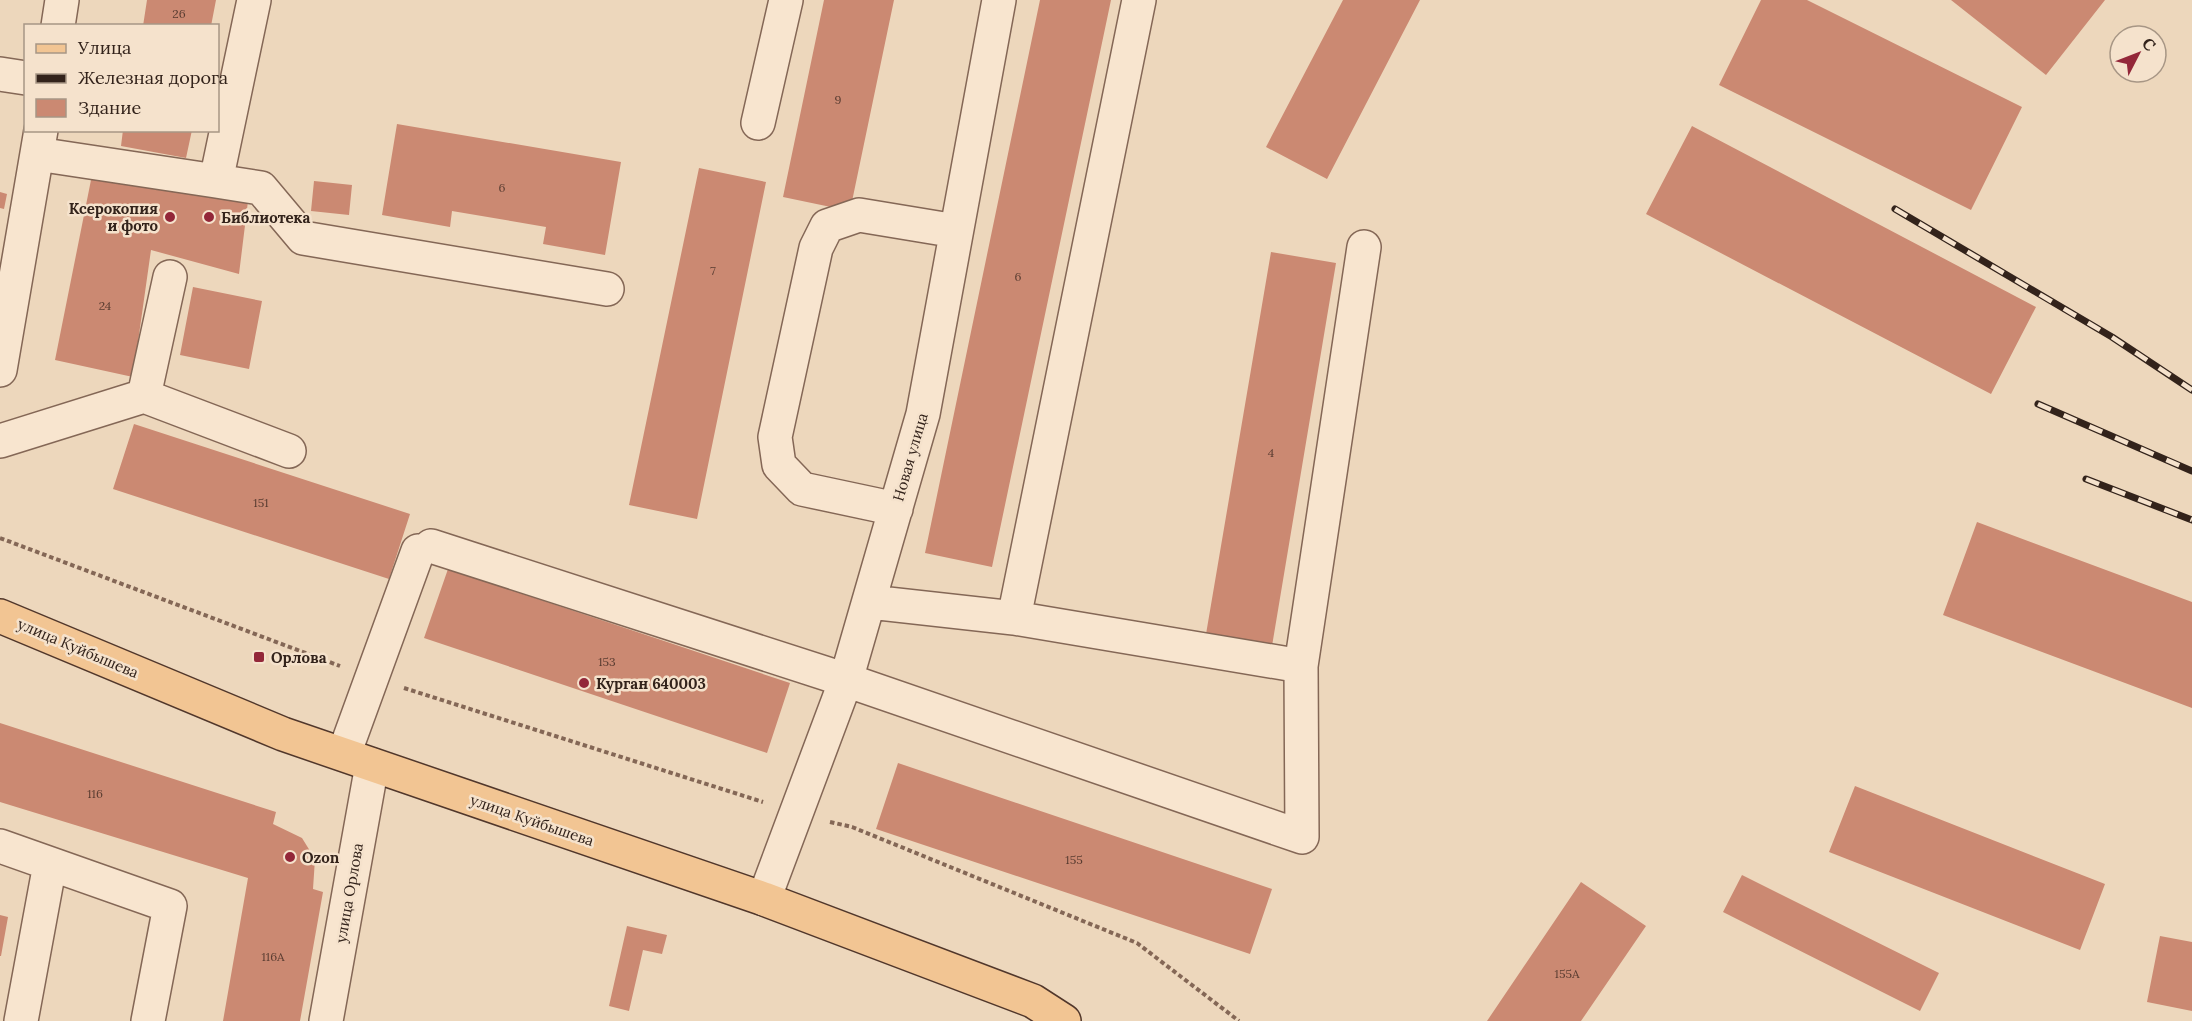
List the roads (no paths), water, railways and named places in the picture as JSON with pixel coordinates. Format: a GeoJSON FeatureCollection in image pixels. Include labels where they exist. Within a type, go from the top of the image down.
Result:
{"type":"FeatureCollection","features":[{"type":"Feature","properties":{"kind":"main road","name":"улица Куйбышева"},"geometry":{"type":"LineString","coordinates":[[0,616],[283,734],[764,899],[1033,1001],[1064,1021]]}},
{"type":"Feature","properties":{"kind":"street"},"geometry":{"type":"LineString","coordinates":[[58,24],[62,0]]}},
{"type":"Feature","properties":{"kind":"street"},"geometry":{"type":"LineString","coordinates":[[216,182],[254,0]]}},
{"type":"Feature","properties":{"kind":"street"},"geometry":{"type":"LineString","coordinates":[[758,123],[786,0]]}},
{"type":"Feature","properties":{"kind":"street","name":"Новая улица"},"geometry":{"type":"LineString","coordinates":[[764,899],[846,680],[923,414],[999,0]]}},
{"type":"Feature","properties":{"kind":"street"},"geometry":{"type":"LineString","coordinates":[[1014,618],[1139,0]]}},
{"type":"Feature","properties":{"kind":"street"},"geometry":{"type":"LineString","coordinates":[[0,74],[24,78]]}},
{"type":"Feature","properties":{"kind":"street"},"geometry":{"type":"LineString","coordinates":[[0,370],[39,142],[216,182],[261,188],[303,238],[608,289]]}},
{"type":"Feature","properties":{"kind":"street"},"geometry":{"type":"LineString","coordinates":[[896,509],[802,489],[779,465],[775,437],[816,248],[827,226],[859,215],[956,231]]}},
{"type":"Feature","properties":{"kind":"street"},"geometry":{"type":"LineString","coordinates":[[846,680],[1302,837],[1301,666],[1364,247]]}},
{"type":"Feature","properties":{"kind":"street"},"geometry":{"type":"LineString","coordinates":[[144,396],[170,278]]}},
{"type":"Feature","properties":{"kind":"street"},"geometry":{"type":"LineString","coordinates":[[0,441],[144,396],[289,452]]}},
{"type":"Feature","properties":{"kind":"street","name":"улица Орлова"},"geometry":{"type":"LineString","coordinates":[[326,1021],[358,759],[372,677],[424,548],[846,680]]}},
{"type":"Feature","properties":{"kind":"street"},"geometry":{"type":"LineString","coordinates":[[870,602],[1014,618],[1301,666]]}},
{"type":"Feature","properties":{"kind":"street"},"geometry":{"type":"LineString","coordinates":[[0,846],[170,906],[148,1021]]}},
{"type":"Feature","properties":{"kind":"street"},"geometry":{"type":"LineString","coordinates":[[21,1021],[50,864]]}},
{"type":"Feature","properties":{"kind":"railway"},"geometry":{"type":"LineString","coordinates":[[1895,209],[2112,337],[2192,390]]}},
{"type":"Feature","properties":{"kind":"railway"},"geometry":{"type":"LineString","coordinates":[[2038,404],[2192,471]]}},
{"type":"Feature","properties":{"kind":"railway"},"geometry":{"type":"LineString","coordinates":[[2086,479],[2192,520]]}},
{"type":"Feature","properties":{"kind":"place","name":"Ксерокопия и фото"},"geometry":{"type":"Point","coordinates":[170,217]}},
{"type":"Feature","properties":{"kind":"place","name":"Библиотека"},"geometry":{"type":"Point","coordinates":[209,217]}},
{"type":"Feature","properties":{"kind":"place","name":"Орлова"},"geometry":{"type":"Point","coordinates":[259,657]}},
{"type":"Feature","properties":{"kind":"place","name":"Курган 640003"},"geometry":{"type":"Point","coordinates":[584,683]}},
{"type":"Feature","properties":{"kind":"place","name":"Ozon"},"geometry":{"type":"Point","coordinates":[290,857]}}]}
